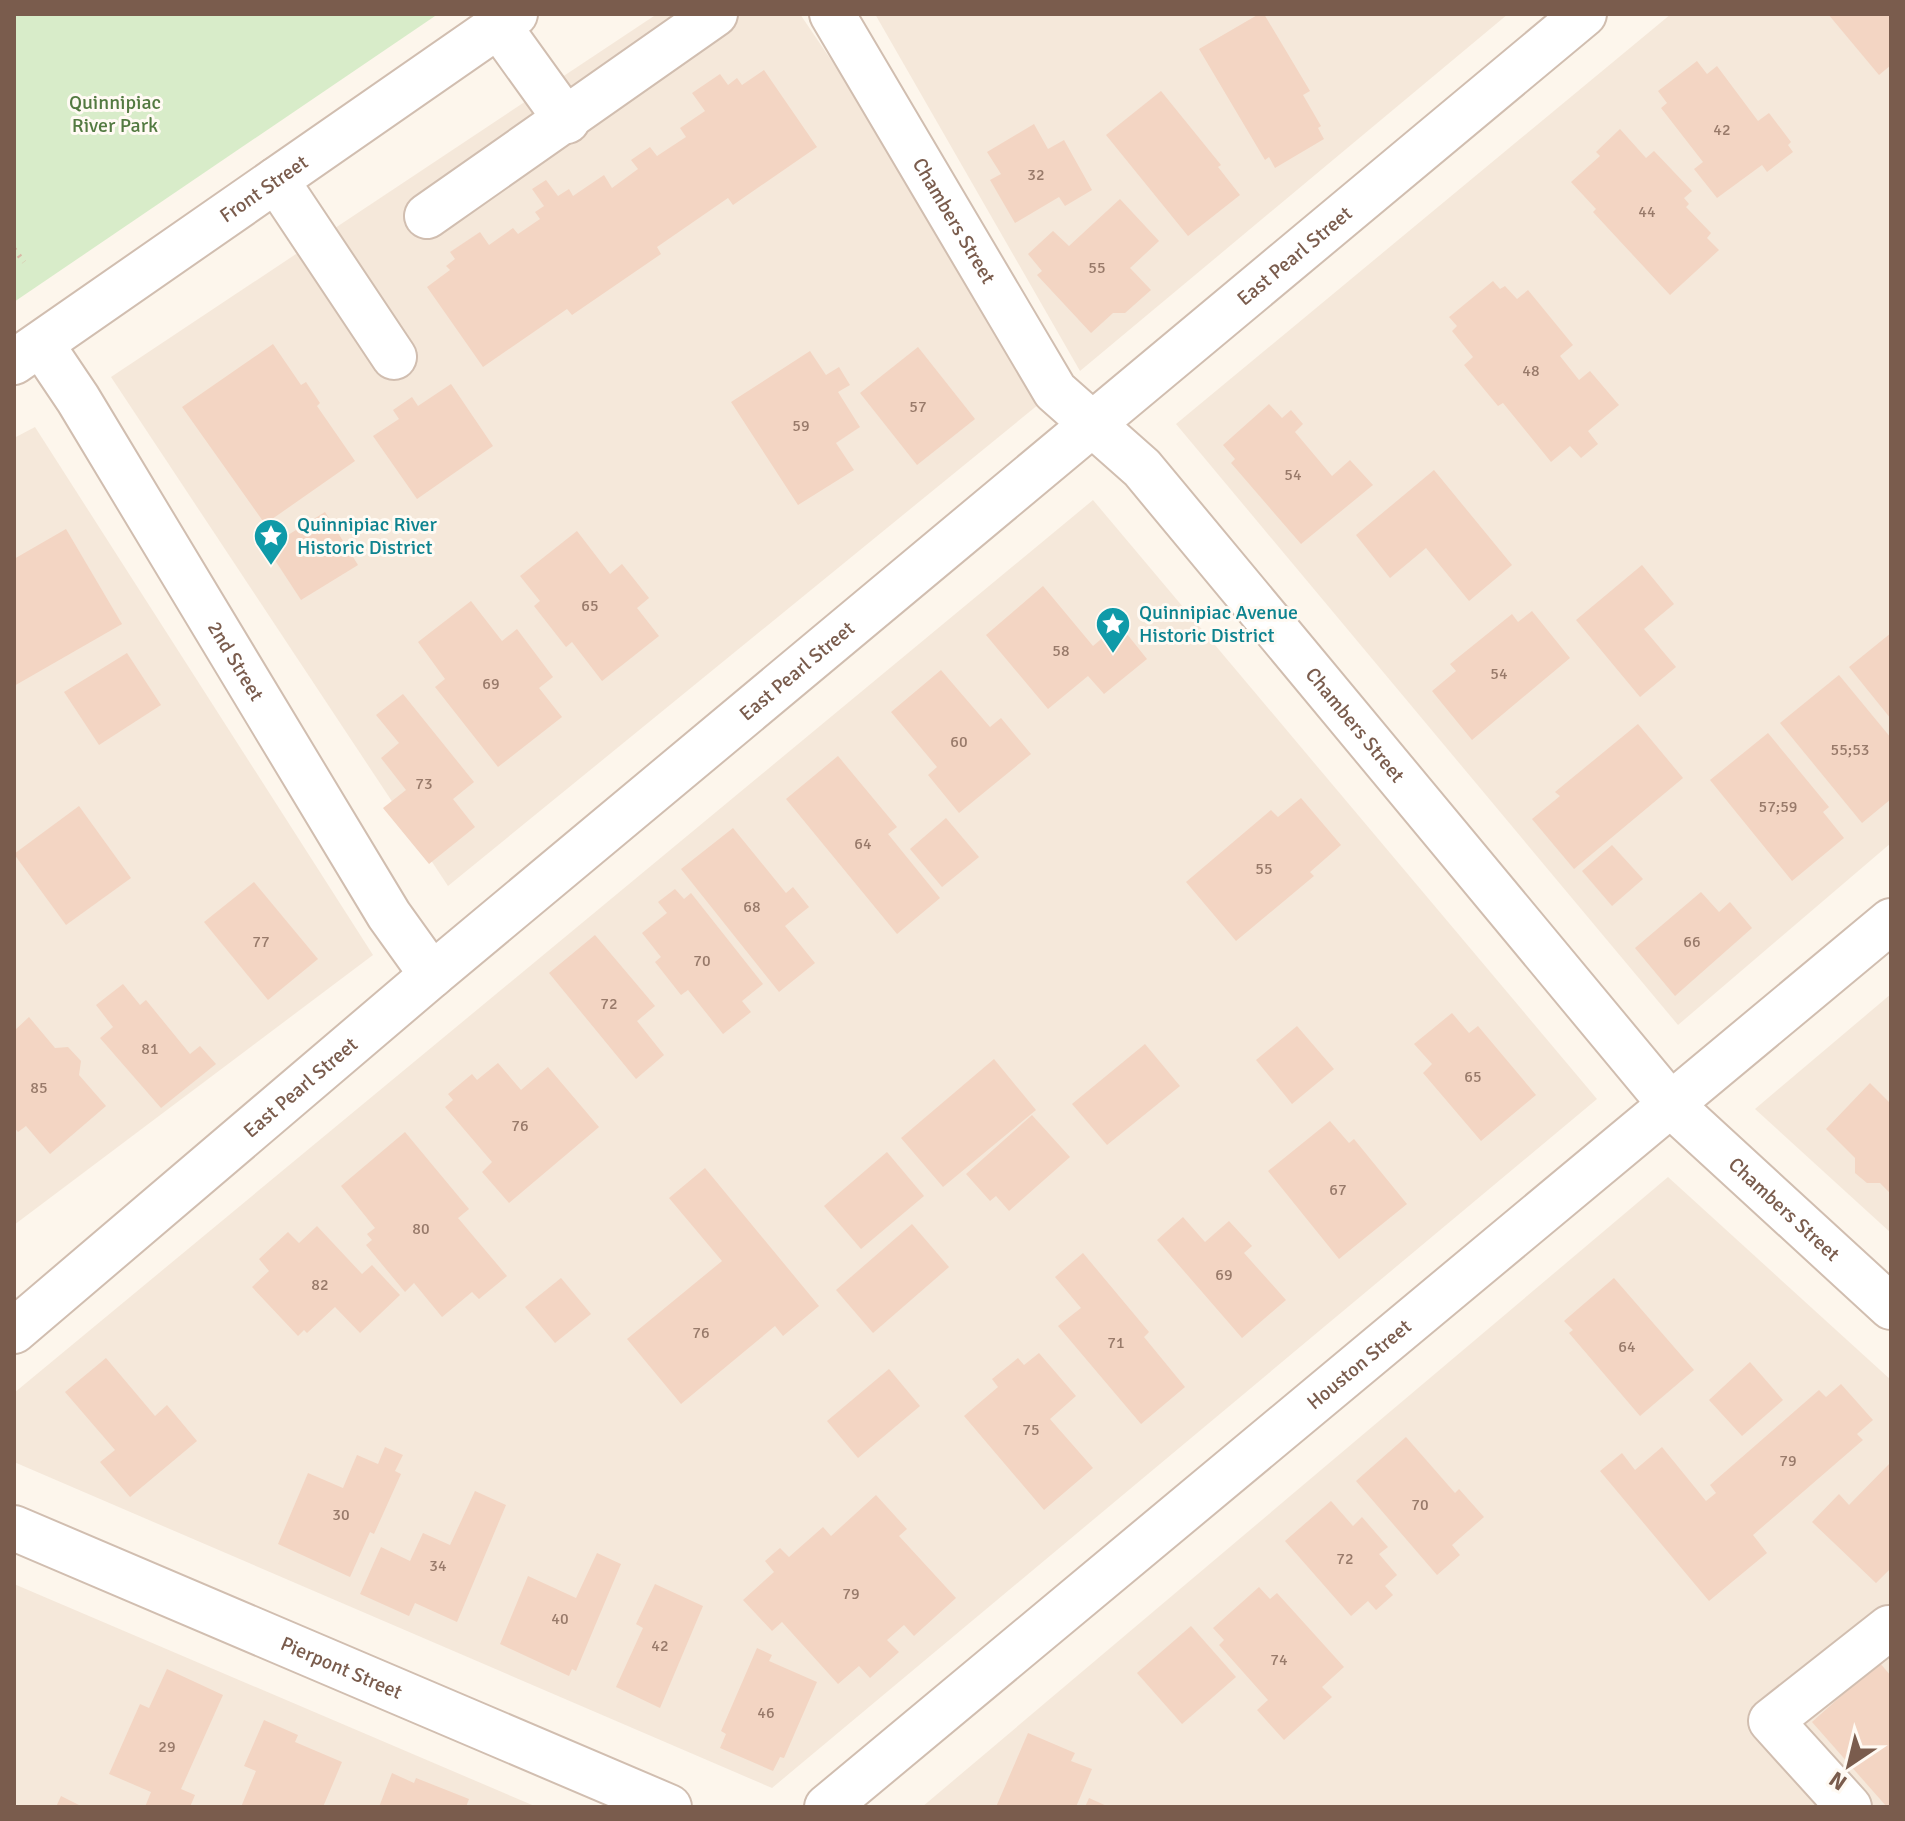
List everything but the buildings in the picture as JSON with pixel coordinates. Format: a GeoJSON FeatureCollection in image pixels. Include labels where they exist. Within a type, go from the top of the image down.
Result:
{"type":"FeatureCollection","features":[{"type":"Feature","properties":{"kind":"street"},"geometry":{"type":"LineString","coordinates":[[427,216],[567,121],[715,14]]}},
{"type":"Feature","properties":{"kind":"street","name":"Chambers Street"},"geometry":{"type":"LineString","coordinates":[[832,14],[1055,391],[1142,468],[1671,1105],[1891,1307]]}},
{"type":"Feature","properties":{"kind":"street","name":"East Pearl Street"},"geometry":{"type":"LineString","coordinates":[[14,1331],[432,975],[1584,14]]}},
{"type":"Feature","properties":{"kind":"street"},"geometry":{"type":"LineString","coordinates":[[506,20],[567,121]]}},
{"type":"Feature","properties":{"kind":"street","name":"Front Street"},"geometry":{"type":"LineString","coordinates":[[28,353],[506,20]]}},
{"type":"Feature","properties":{"kind":"street"},"geometry":{"type":"LineString","coordinates":[[276,180],[394,357]]}},
{"type":"Feature","properties":{"kind":"street","name":"2nd Street"},"geometry":{"type":"LineString","coordinates":[[28,353],[78,399],[389,915],[432,975]]}},
{"type":"Feature","properties":{"kind":"street","name":"Houston Street"},"geometry":{"type":"LineString","coordinates":[[827,1807],[1891,921]]}},
{"type":"Feature","properties":{"kind":"street","name":"Pierpont Street"},"geometry":{"type":"LineString","coordinates":[[14,1528],[669,1807]]}},
{"type":"Feature","properties":{"kind":"street"},"geometry":{"type":"LineString","coordinates":[[1849,1807],[1771,1721],[1889,1628],[1891,1630]]}},
{"type":"Feature","properties":{"kind":"path"},"geometry":{"type":"LineString","coordinates":[[14,249],[24,262]]}},
{"type":"Feature","properties":{"kind":"shaded area"},"geometry":{"type":"Polygon","coordinates":[[[657,14],[800,14],[1055,391],[448,886],[111,377],[657,14]]]}},
{"type":"Feature","properties":{"kind":"shaded area"},"geometry":{"type":"Polygon","coordinates":[[[875,14],[1508,14],[1080,371],[875,14]]]}},
{"type":"Feature","properties":{"kind":"shaded area"},"geometry":{"type":"Polygon","coordinates":[[[1671,14],[1891,14],[1891,843],[1678,1025],[1176,424],[1671,14]]]}},
{"type":"Feature","properties":{"kind":"shaded area"},"geometry":{"type":"Polygon","coordinates":[[[35,427],[373,955],[14,1225],[14,438],[35,427]]]}},
{"type":"Feature","properties":{"kind":"shaded area"},"geometry":{"type":"Polygon","coordinates":[[[1093,500],[1597,1099],[772,1788],[14,1462],[14,1393],[1093,500]]]}},
{"type":"Feature","properties":{"kind":"shaded area"},"geometry":{"type":"Polygon","coordinates":[[[1891,994],[1891,1233],[1755,1109],[1891,994]]]}},
{"type":"Feature","properties":{"kind":"shaded area"},"geometry":{"type":"Polygon","coordinates":[[[1668,1177],[1891,1380],[1891,1807],[922,1807],[1668,1177]]]}},
{"type":"Feature","properties":{"kind":"shaded area"},"geometry":{"type":"Polygon","coordinates":[[[14,1584],[537,1807],[14,1807],[14,1584]]]}},
{"type":"Feature","properties":{"kind":"green space","name":"Quinnipiac River Park"},"geometry":{"type":"Polygon","coordinates":[[[14,14],[438,14],[14,302],[14,14]]]}},
{"type":"Feature","properties":{"kind":"place","name":"Quinnipiac River Historic District"},"geometry":{"type":"Point","coordinates":[271,567]}},
{"type":"Feature","properties":{"kind":"place","name":"Quinnipiac Avenue Historic District"},"geometry":{"type":"Point","coordinates":[1113,655]}}]}
